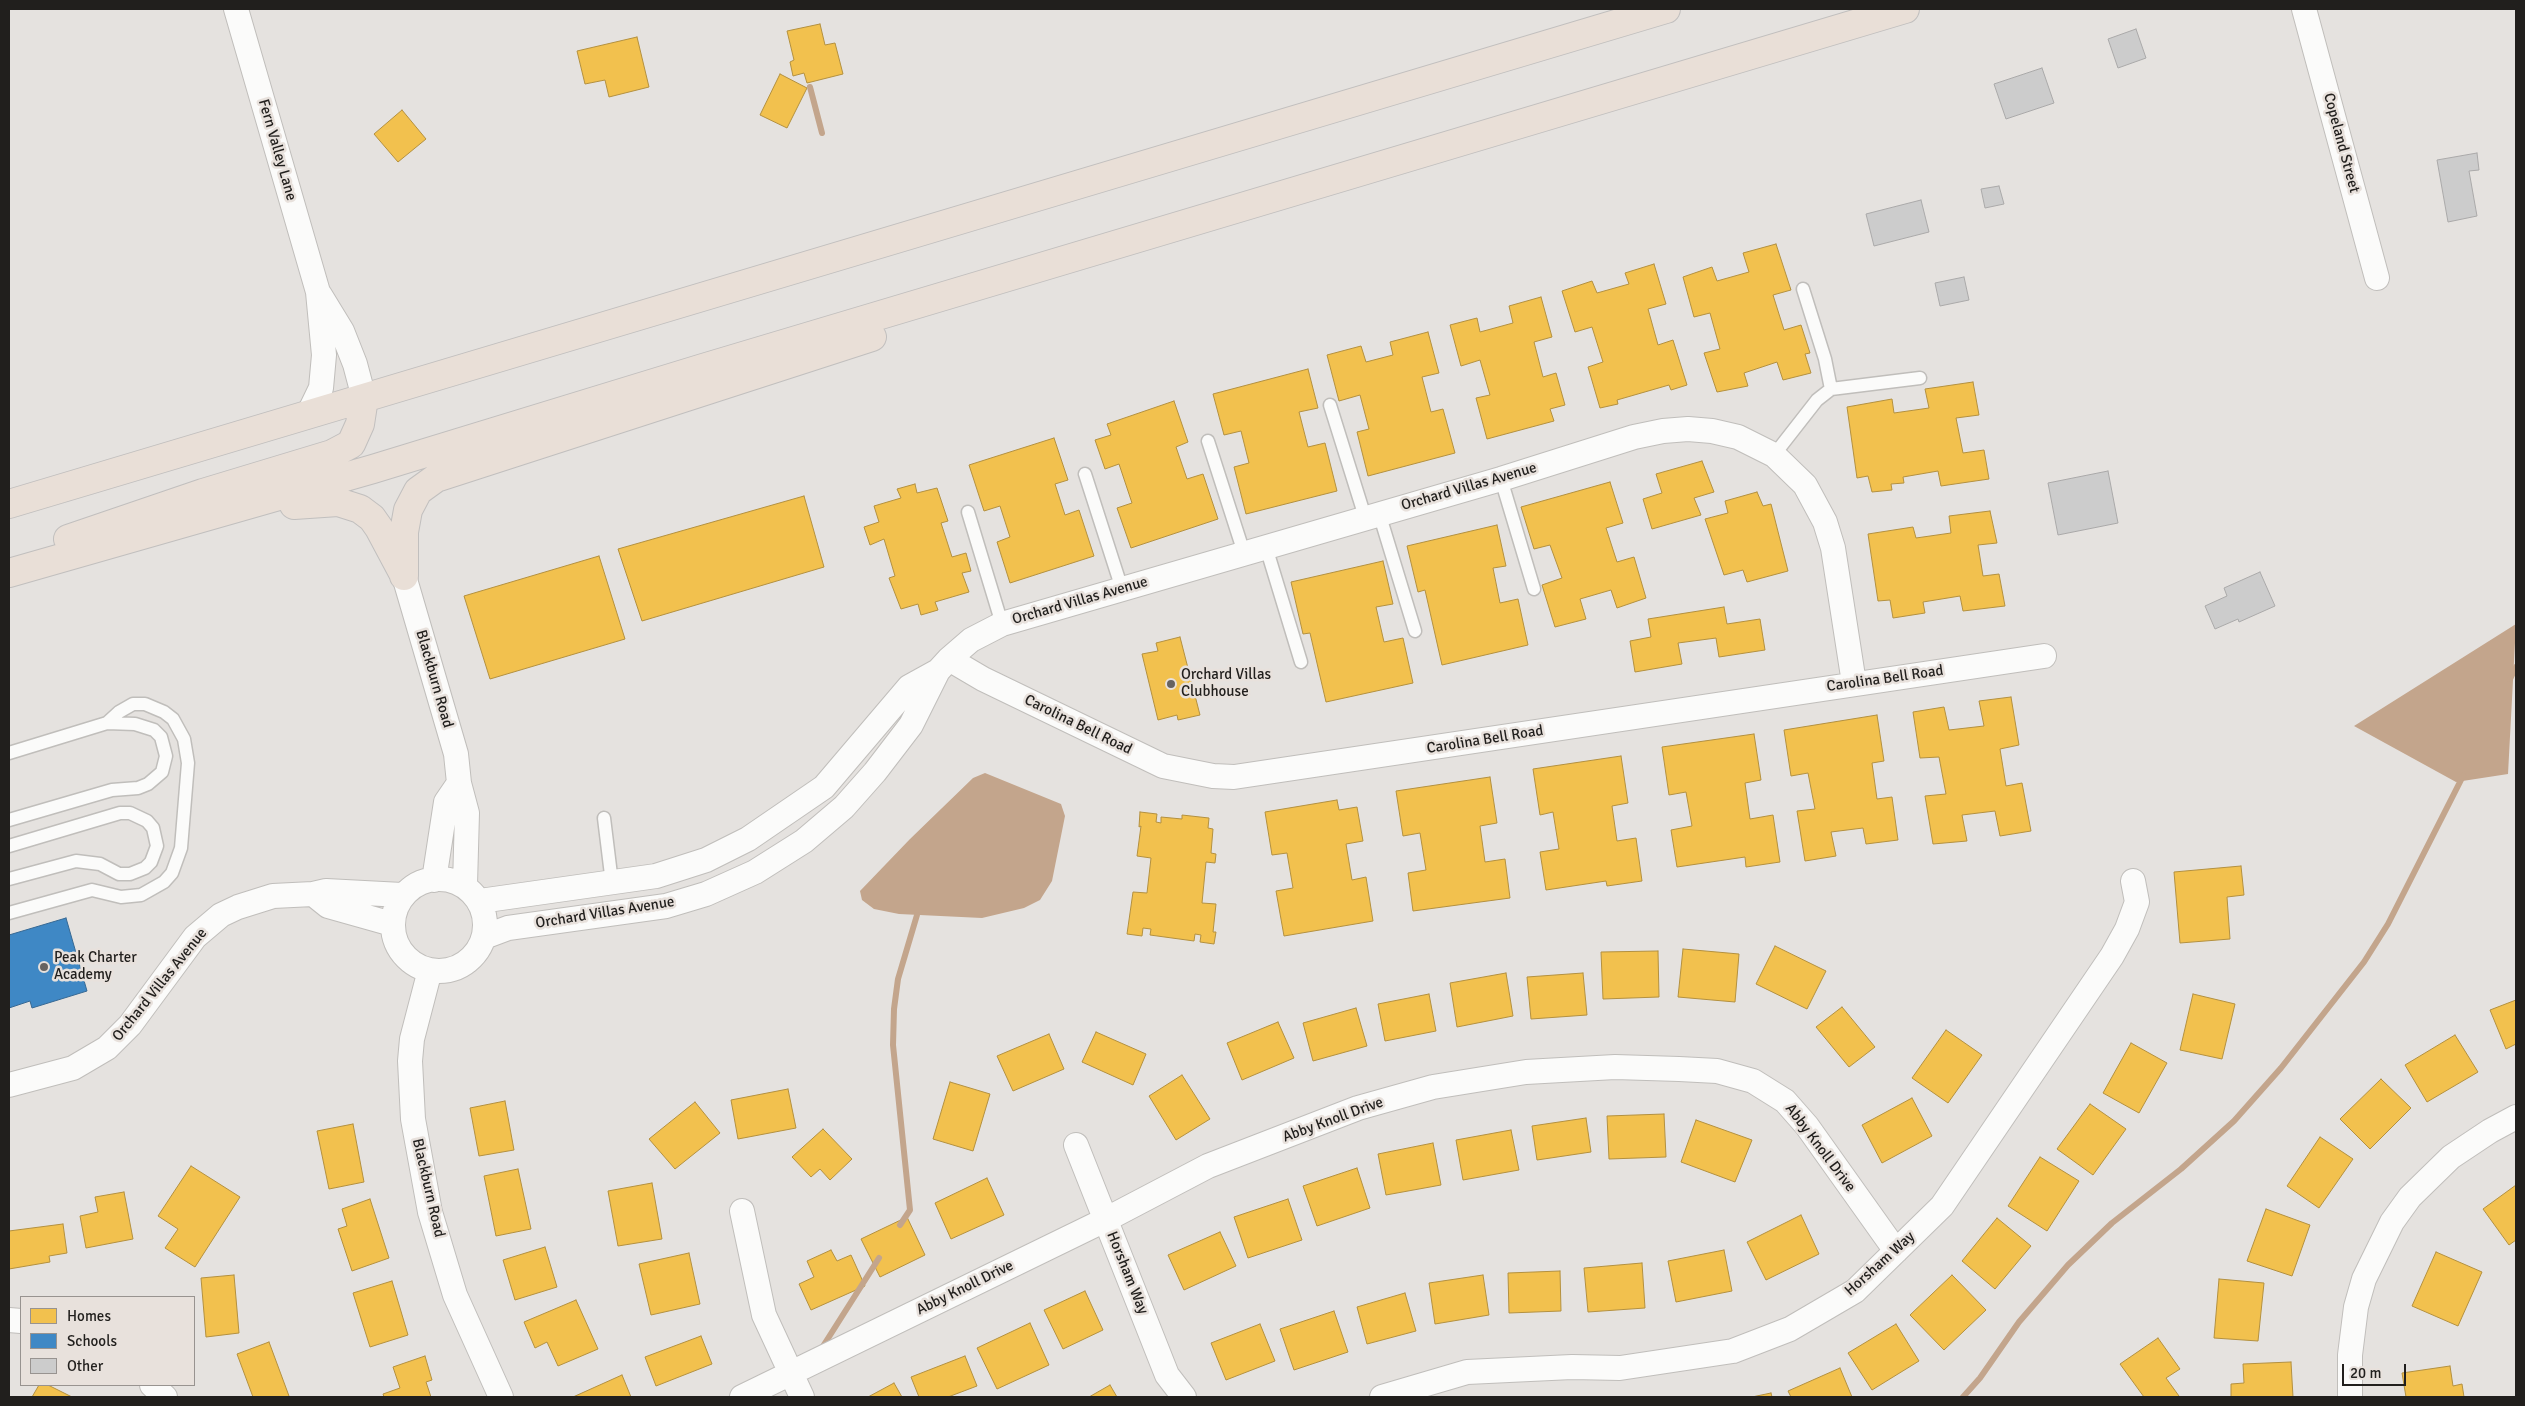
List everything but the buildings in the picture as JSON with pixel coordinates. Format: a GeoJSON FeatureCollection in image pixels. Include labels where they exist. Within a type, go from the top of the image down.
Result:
{"type":"FeatureCollection","features":[{"type":"Feature","properties":{"kind":"highway"},"geometry":{"type":"LineString","coordinates":[[9,504],[1666,9]]}},
{"type":"Feature","properties":{"kind":"highway"},"geometry":{"type":"LineString","coordinates":[[9,574],[373,469],[1905,9]]}},
{"type":"Feature","properties":{"kind":"highway"},"geometry":{"type":"LineString","coordinates":[[404,576],[404,532],[408,510],[418,491],[436,478],[933,317],[999,293],[1111,246]]}},
{"type":"Feature","properties":{"kind":"highway"},"geometry":{"type":"LineString","coordinates":[[9,564],[76,536],[332,454],[351,444],[360,424],[364,398]]}},
{"type":"Feature","properties":{"kind":"highway"},"geometry":{"type":"LineString","coordinates":[[220,513],[324,502],[350,505],[372,518],[404,576]]}},
{"type":"Feature","properties":{"kind":"street","name":"Fern Valley Lane"},"geometry":{"type":"LineString","coordinates":[[236,9],[318,292],[324,355],[321,388],[308,415]]}},
{"type":"Feature","properties":{"kind":"street","name":"Copeland Street"},"geometry":{"type":"LineString","coordinates":[[2304,9],[2377,278]]}},
{"type":"Feature","properties":{"kind":"street","name":"Fern Valley Lane"},"geometry":{"type":"LineString","coordinates":[[318,292],[342,331],[355,364],[364,398]]}},
{"type":"Feature","properties":{"kind":"street","name":"Orchard Villas Avenue"},"geometry":{"type":"LineString","coordinates":[[472,893],[612,883],[656,876],[706,860],[748,839],[824,787],[909,687],[944,665],[971,640],[1002,624],[1501,479],[1634,437],[1688,429],[1712,431],[1738,437],[1774,455],[1805,485],[1825,522],[1833,548],[1854,683]]}},
{"type":"Feature","properties":{"kind":"street","name":"Blackburn Road"},"geometry":{"type":"LineString","coordinates":[[404,576],[456,754],[459,783],[467,813],[472,893]]}},
{"type":"Feature","properties":{"kind":"street","name":"Carolina Bell Road"},"geometry":{"type":"LineString","coordinates":[[944,665],[983,679],[1163,766],[1205,775],[1234,777],[2044,656]]}},
{"type":"Feature","properties":{"kind":"street","name":"Orchard Villas Avenue"},"geometry":{"type":"LineString","coordinates":[[484,937],[508,928],[620,914],[674,903],[706,894],[755,872],[804,841],[844,807],[875,772],[911,725],[944,665]]}},
{"type":"Feature","properties":{"kind":"street"},"geometry":{"type":"LineString","coordinates":[[434,880],[446,802],[459,783]]}},
{"type":"Feature","properties":{"kind":"street"},"geometry":{"type":"LineString","coordinates":[[784,816],[804,841]]}},
{"type":"Feature","properties":{"kind":"street"},"geometry":{"type":"LineString","coordinates":[[448,879],[472,893],[486,919],[484,937],[474,955],[457,967],[443,971],[430,970],[414,964],[402,954],[395,940],[392,924],[395,908],[402,895],[415,884],[448,879]]}},
{"type":"Feature","properties":{"kind":"street","name":"Horsham Way"},"geometry":{"type":"LineString","coordinates":[[1382,1397],[1467,1372],[1572,1367],[1620,1368],[1733,1351],[1790,1328],[1854,1291],[1942,1206],[2112,956],[2127,929],[2137,902],[2133,881]]}},
{"type":"Feature","properties":{"kind":"street","name":"Orchard Villas Avenue"},"geometry":{"type":"LineString","coordinates":[[9,1085],[73,1068],[107,1048],[130,1025],[195,937],[221,915],[254,901],[273,896],[312,894],[326,891],[402,895]]}},
{"type":"Feature","properties":{"kind":"street"},"geometry":{"type":"LineString","coordinates":[[312,894],[328,906],[392,924]]}},
{"type":"Feature","properties":{"kind":"street","name":"Blackburn Road"},"geometry":{"type":"LineString","coordinates":[[430,970],[412,1039],[410,1061],[413,1119],[430,1212],[455,1295],[501,1397]]}},
{"type":"Feature","properties":{"kind":"street","name":"Abby Knoll Drive"},"geometry":{"type":"LineString","coordinates":[[742,1397],[1105,1220],[1208,1166],[1358,1108],[1433,1087],[1526,1072],[1615,1066],[1717,1071],[1753,1081],[1785,1101],[1807,1126],[1896,1252]]}},
{"type":"Feature","properties":{"kind":"street"},"geometry":{"type":"LineString","coordinates":[[2350,1397],[2350,1355],[2356,1308],[2364,1279],[2392,1222],[2410,1196],[2451,1157],[2490,1130],[2516,1117]]}},
{"type":"Feature","properties":{"kind":"street","name":"Horsham Way"},"geometry":{"type":"LineString","coordinates":[[1076,1145],[1167,1374],[1184,1397]]}},
{"type":"Feature","properties":{"kind":"street"},"geometry":{"type":"LineString","coordinates":[[742,1211],[764,1315],[789,1373],[802,1397]]}},
{"type":"Feature","properties":{"kind":"street"},"geometry":{"type":"LineString","coordinates":[[153,1386],[165,1397]]}},
{"type":"Feature","properties":{"kind":"lane"},"geometry":{"type":"LineString","coordinates":[[1802,289],[1825,359],[1832,389]]}},
{"type":"Feature","properties":{"kind":"lane"},"geometry":{"type":"LineString","coordinates":[[1774,455],[1817,400],[1832,389],[1920,378]]}},
{"type":"Feature","properties":{"kind":"lane"},"geometry":{"type":"LineString","coordinates":[[1330,405],[1415,632]]}},
{"type":"Feature","properties":{"kind":"lane"},"geometry":{"type":"LineString","coordinates":[[1208,441],[1301,662]]}},
{"type":"Feature","properties":{"kind":"lane"},"geometry":{"type":"LineString","coordinates":[[1085,474],[1122,589]]}},
{"type":"Feature","properties":{"kind":"lane"},"geometry":{"type":"LineString","coordinates":[[1501,479],[1534,589]]}},
{"type":"Feature","properties":{"kind":"lane"},"geometry":{"type":"LineString","coordinates":[[968,512],[1002,624]]}},
{"type":"Feature","properties":{"kind":"lane"},"geometry":{"type":"LineString","coordinates":[[9,913],[92,890],[121,897],[141,895],[158,886],[172,873],[181,848],[188,763],[184,739],[169,716],[146,704],[133,704],[119,712],[107,723]]}},
{"type":"Feature","properties":{"kind":"lane"},"geometry":{"type":"LineString","coordinates":[[9,752],[107,723],[143,726],[154,730],[161,737],[166,756],[162,772],[156,778],[138,788],[112,790],[9,820]]}},
{"type":"Feature","properties":{"kind":"lane"},"geometry":{"type":"LineString","coordinates":[[9,846],[120,813],[130,813],[147,821],[153,828],[157,846],[151,862],[145,868],[130,874],[119,874],[100,864],[76,861],[9,879]]}},
{"type":"Feature","properties":{"kind":"lane"},"geometry":{"type":"LineString","coordinates":[[604,818],[612,883]]}},
{"type":"Feature","properties":{"kind":"shaded area"},"geometry":{"type":"Polygon","coordinates":[[[2516,624],[2508,774],[2456,782],[2354,726],[2516,624]]]}},
{"type":"Feature","properties":{"kind":"shaded area"},"geometry":{"type":"Polygon","coordinates":[[[985,773],[1061,804],[1065,816],[1052,881],[1040,900],[1024,908],[982,918],[899,914],[874,909],[862,900],[860,891],[910,839],[973,778],[985,773]]]}},
{"type":"Feature","properties":{"kind":"waterway"},"geometry":{"type":"LineString","coordinates":[[810,87],[822,133]]}},
{"type":"Feature","properties":{"kind":"waterway"},"geometry":{"type":"LineString","coordinates":[[2510,679],[2516,667]]}},
{"type":"Feature","properties":{"kind":"waterway"},"geometry":{"type":"LineString","coordinates":[[1963,1397],[1980,1378],[2019,1322],[2068,1265],[2112,1223],[2181,1169],[2234,1121],[2281,1068],[2364,962],[2388,924],[2463,776]]}},
{"type":"Feature","properties":{"kind":"waterway"},"geometry":{"type":"LineString","coordinates":[[900,1225],[910,1210],[893,1045],[894,1009],[898,979],[917,915]]}},
{"type":"Feature","properties":{"kind":"waterway"},"geometry":{"type":"LineString","coordinates":[[820,1351],[879,1258]]}},
{"type":"Feature","properties":{"kind":"place","name":"Orchard Villas Clubhouse"},"geometry":{"type":"Point","coordinates":[1171,684]}},
{"type":"Feature","properties":{"kind":"place","name":"Peak Charter Academy"},"geometry":{"type":"Point","coordinates":[44,967]}}]}
